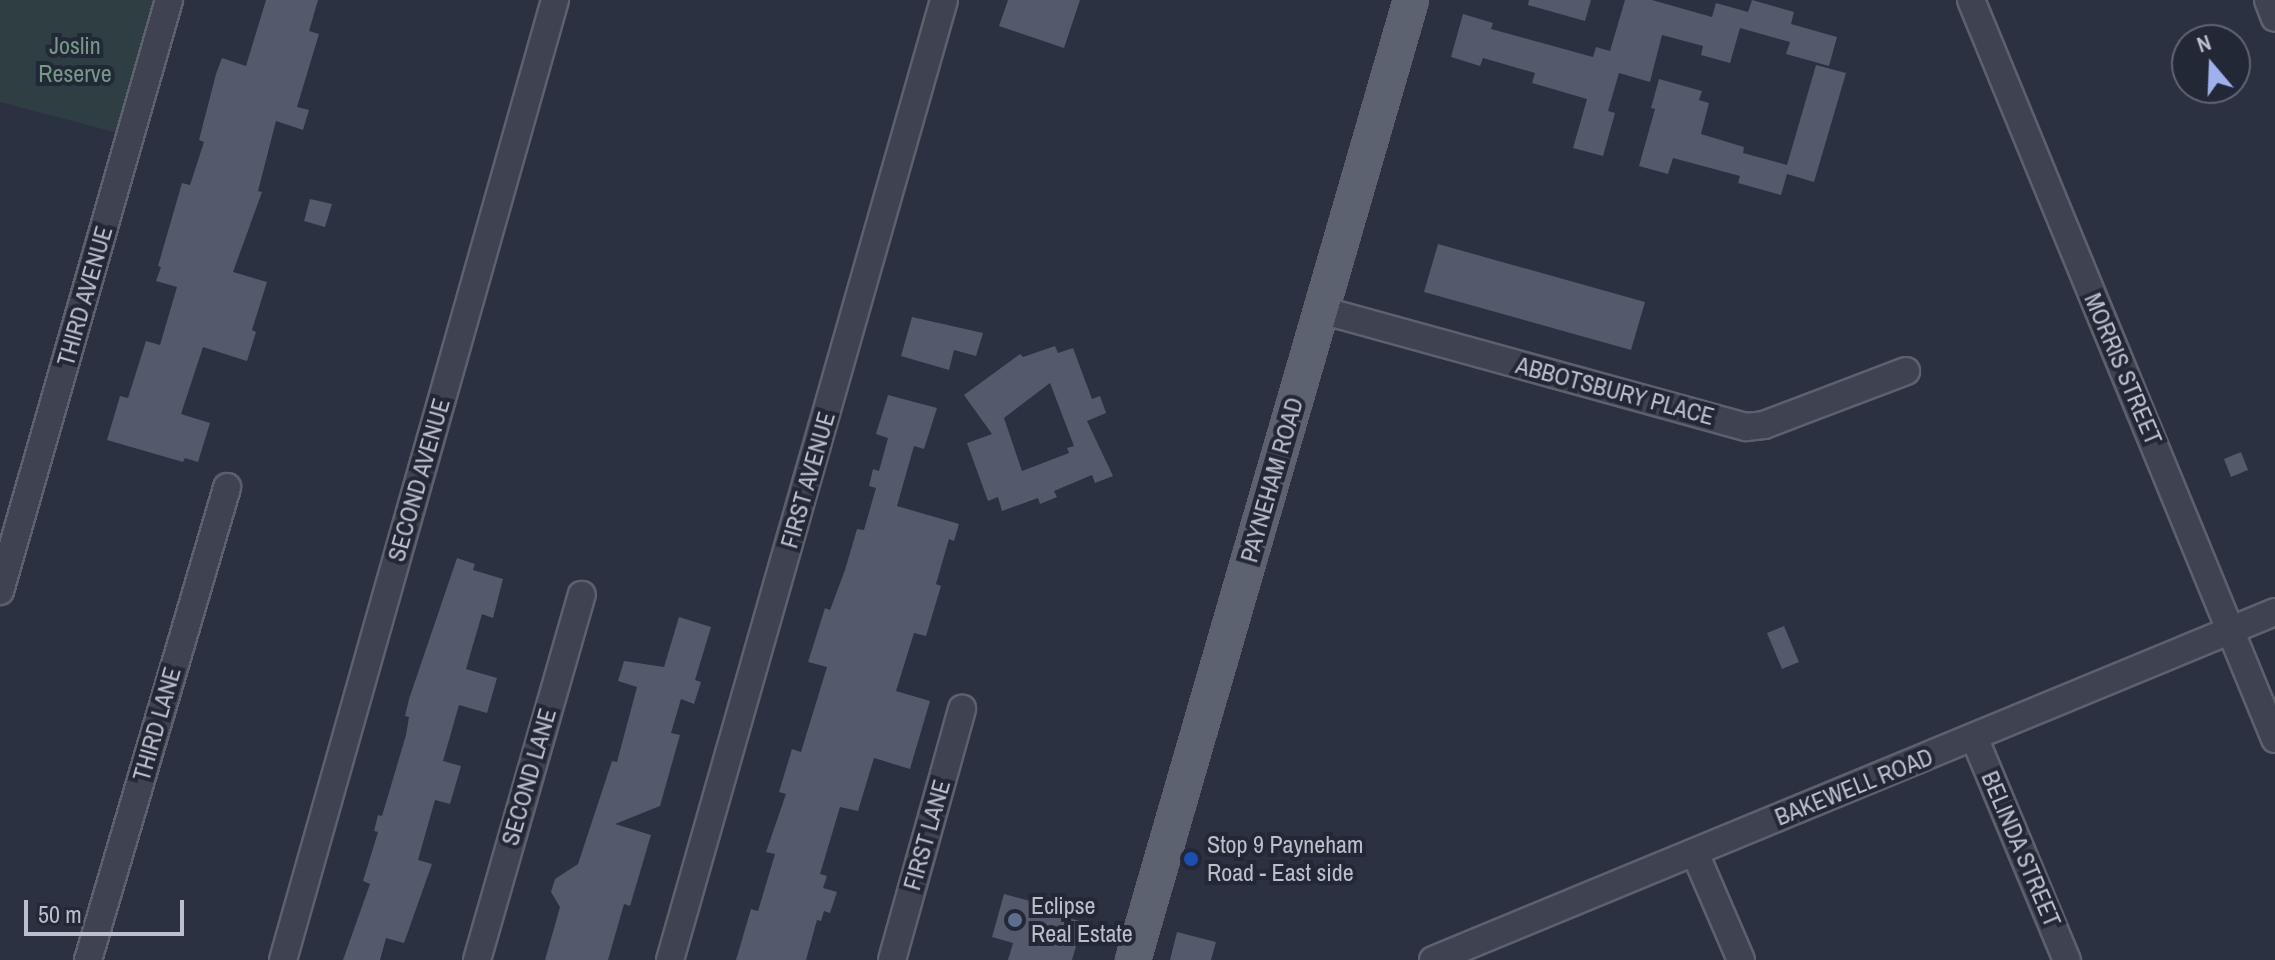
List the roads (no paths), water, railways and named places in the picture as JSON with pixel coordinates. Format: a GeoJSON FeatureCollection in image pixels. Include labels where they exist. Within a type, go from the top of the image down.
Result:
{"type":"FeatureCollection","features":[{"type":"Feature","properties":{"kind":"main road","name":"PAYNEHAM ROAD"},"geometry":{"type":"LineString","coordinates":[[1133,960],[1411,0]]}},
{"type":"Feature","properties":{"kind":"street","name":"THIRD AVENUE"},"geometry":{"type":"LineString","coordinates":[[0,591],[169,0]]}},
{"type":"Feature","properties":{"kind":"street","name":"SECOND AVENUE"},"geometry":{"type":"LineString","coordinates":[[283,960],[555,0]]}},
{"type":"Feature","properties":{"kind":"street","name":"FIRST AVENUE"},"geometry":{"type":"LineString","coordinates":[[670,960],[944,0]]}},
{"type":"Feature","properties":{"kind":"street","name":"MORRIS STREET"},"geometry":{"type":"LineString","coordinates":[[1971,0],[2275,739]]}},
{"type":"Feature","properties":{"kind":"street"},"geometry":{"type":"LineString","coordinates":[[2268,0],[2275,18]]}},
{"type":"Feature","properties":{"kind":"street","name":"ABBOTSBURY PLACE"},"geometry":{"type":"LineString","coordinates":[[1321,310],[1746,427],[1764,425],[1906,371]]}},
{"type":"Feature","properties":{"kind":"street","name":"THIRD LANE"},"geometry":{"type":"LineString","coordinates":[[88,960],[227,487]]}},
{"type":"Feature","properties":{"kind":"street","name":"SECOND LANE"},"geometry":{"type":"LineString","coordinates":[[477,960],[582,595]]}},
{"type":"Feature","properties":{"kind":"street","name":"BAKEWELL ROAD"},"geometry":{"type":"LineString","coordinates":[[1433,960],[2275,612]]}},
{"type":"Feature","properties":{"kind":"street","name":"FIRST LANE"},"geometry":{"type":"LineString","coordinates":[[892,960],[962,709]]}},
{"type":"Feature","properties":{"kind":"street","name":"BELINDA STREET"},"geometry":{"type":"LineString","coordinates":[[1974,737],[2067,960]]}},
{"type":"Feature","properties":{"kind":"street"},"geometry":{"type":"LineString","coordinates":[[1695,853],[1741,960]]}},
{"type":"Feature","properties":{"kind":"place","name":"Stop 9 Payneham Road - East side"},"geometry":{"type":"Point","coordinates":[1191,859]}},
{"type":"Feature","properties":{"kind":"place","name":"Eclipse Real Estate"},"geometry":{"type":"Point","coordinates":[1015,920]}},
{"type":"Feature","properties":{"kind":"park label","name":"Joslin Reserve"},"geometry":{"type":"Point","coordinates":[75,60]}}]}
